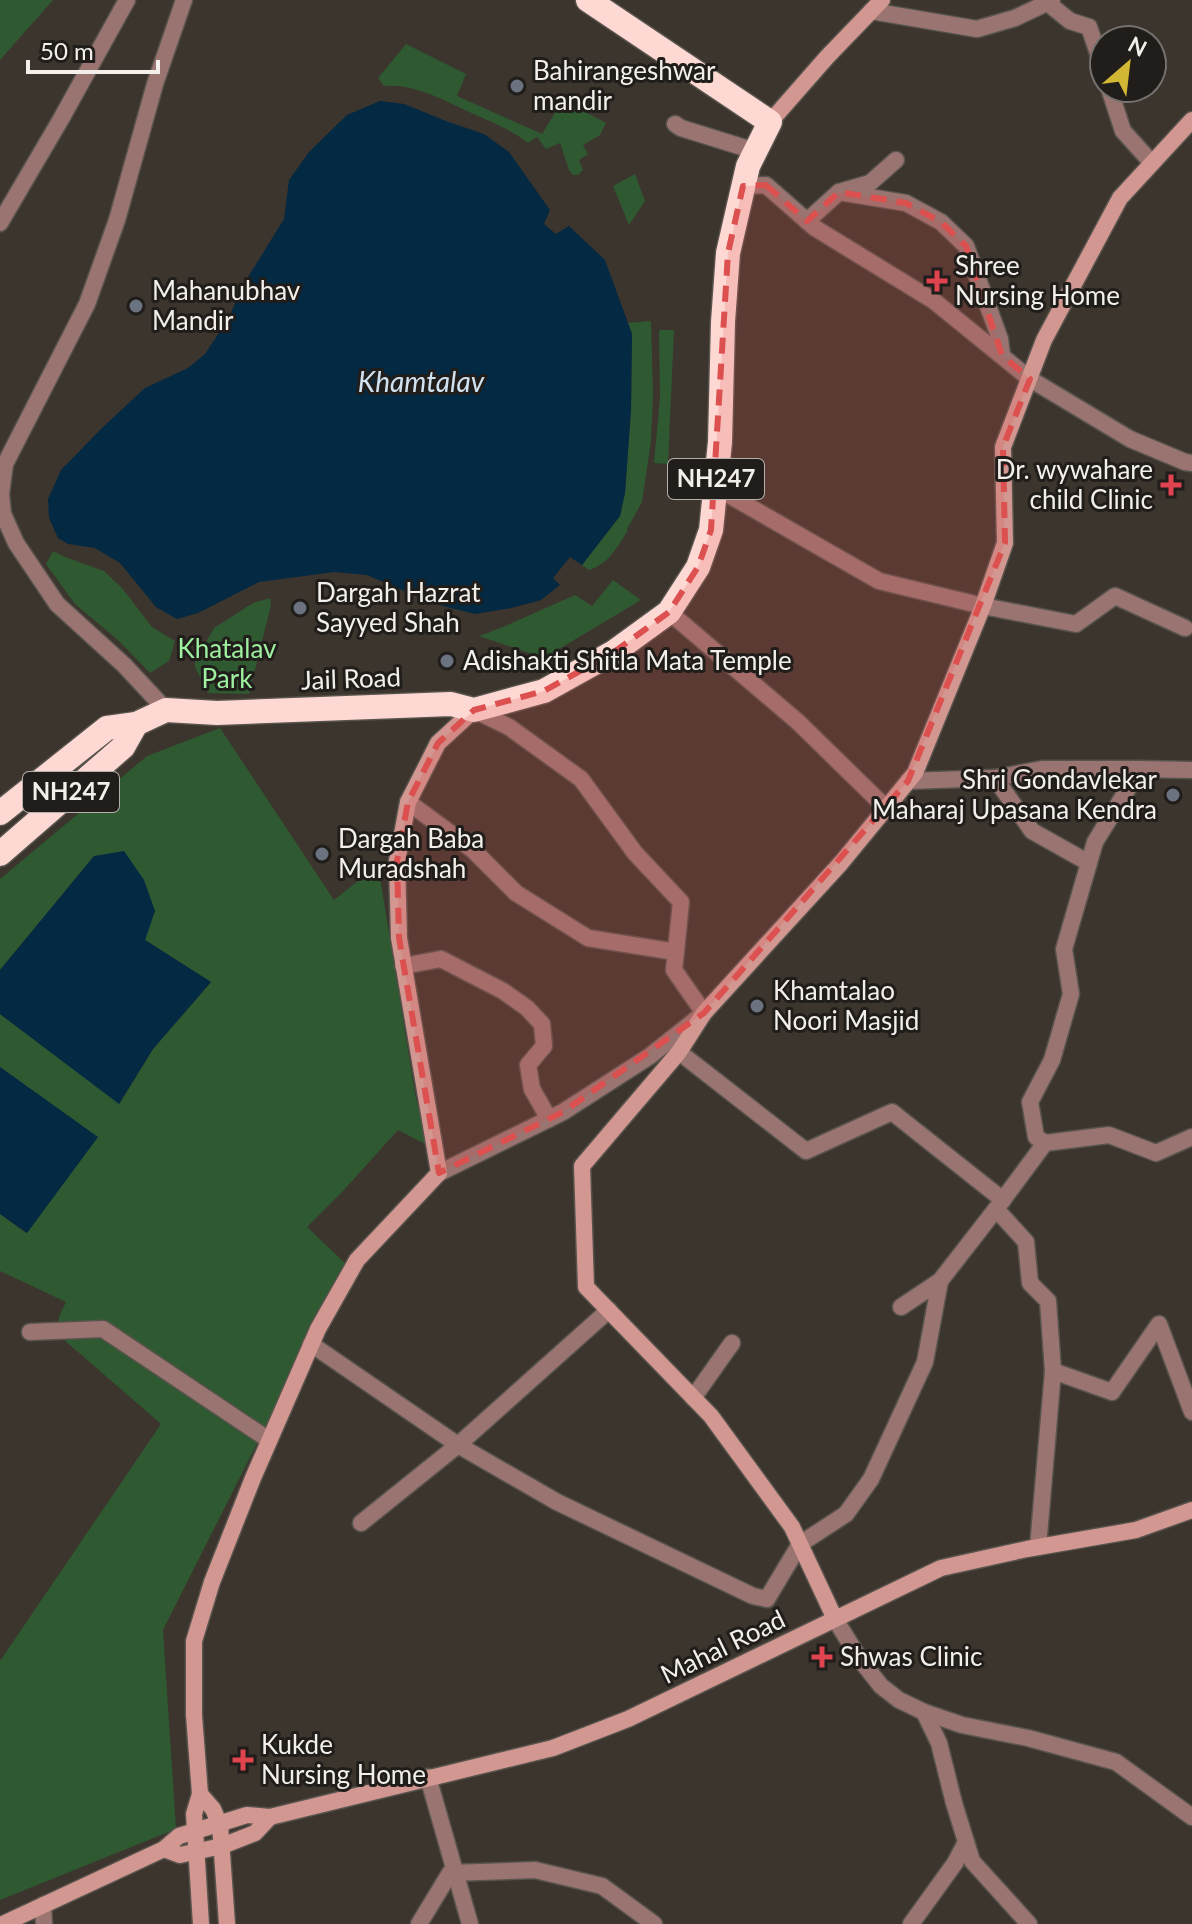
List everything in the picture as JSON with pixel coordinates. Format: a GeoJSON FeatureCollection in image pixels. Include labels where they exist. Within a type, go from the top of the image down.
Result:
{"type":"FeatureCollection","features":[{"type":"Feature","properties":{"kind":"highway"},"geometry":{"type":"LineString","coordinates":[[588,0],[770,122]]}},
{"type":"Feature","properties":{"kind":"highway","name":"NH247"},"geometry":{"type":"LineString","coordinates":[[474,710],[544,691],[614,652],[669,612],[698,567],[711,530],[720,442],[728,253],[748,166],[770,122]]}},
{"type":"Feature","properties":{"kind":"highway","name":"Jail Road"},"geometry":{"type":"LineString","coordinates":[[0,813],[107,728],[136,724],[166,710],[217,713],[451,704],[474,710]]}},
{"type":"Feature","properties":{"kind":"highway","name":"Jail Road"},"geometry":{"type":"LineString","coordinates":[[0,854],[123,747],[136,724]]}},
{"type":"Feature","properties":{"kind":"street"},"geometry":{"type":"LineString","coordinates":[[0,223],[127,0]]}},
{"type":"Feature","properties":{"kind":"street"},"geometry":{"type":"LineString","coordinates":[[166,710],[124,665],[57,604],[16,543],[1,513],[1,494],[5,464],[87,304],[117,220],[155,84],[184,0]]}},
{"type":"Feature","properties":{"kind":"street"},"geometry":{"type":"LineString","coordinates":[[770,122],[876,5],[977,29],[1015,18],[1052,1]]}},
{"type":"Feature","properties":{"kind":"street"},"geometry":{"type":"LineString","coordinates":[[1052,1],[1049,4],[1070,21],[1088,27]]}},
{"type":"Feature","properties":{"kind":"street"},"geometry":{"type":"LineString","coordinates":[[1114,104],[1123,131],[1152,163]]}},
{"type":"Feature","properties":{"kind":"street"},"geometry":{"type":"LineString","coordinates":[[201,1924],[194,1814],[200,1794],[194,1715],[194,1641],[212,1582],[269,1440],[311,1344],[357,1260],[439,1173],[563,1112],[650,1056],[704,1013],[841,863],[915,773],[983,606],[1005,543],[1003,447],[1044,340],[1120,198],[1192,120]]}},
{"type":"Feature","properties":{"kind":"street"},"geometry":{"type":"LineString","coordinates":[[675,124],[755,151]]}},
{"type":"Feature","properties":{"kind":"street"},"geometry":{"type":"LineString","coordinates":[[807,221],[839,192],[870,183],[896,160]]}},
{"type":"Feature","properties":{"kind":"street"},"geometry":{"type":"LineString","coordinates":[[743,186],[766,185],[815,228],[934,301],[1030,379],[1130,439],[1192,463]]}},
{"type":"Feature","properties":{"kind":"street"},"geometry":{"type":"LineString","coordinates":[[839,192],[906,203],[941,222],[966,246],[1000,339],[1002,355]]}},
{"type":"Feature","properties":{"kind":"street"},"geometry":{"type":"LineString","coordinates":[[715,487],[879,581],[1076,624],[1115,596],[1190,627]]}},
{"type":"Feature","properties":{"kind":"street"},"geometry":{"type":"LineString","coordinates":[[669,612],[798,722],[886,808]]}},
{"type":"Feature","properties":{"kind":"street"},"geometry":{"type":"LineString","coordinates":[[439,1173],[399,938],[397,861],[408,802],[438,743],[474,710],[509,727],[581,779],[635,853],[681,902],[674,970],[704,1013]]}},
{"type":"Feature","properties":{"kind":"street"},"geometry":{"type":"LineString","coordinates":[[908,781],[995,778],[1042,769],[1192,770]]}},
{"type":"Feature","properties":{"kind":"street"},"geometry":{"type":"LineString","coordinates":[[1140,769],[1095,842],[1064,949],[1071,994],[1052,1060],[1030,1102],[1036,1137],[1045,1143],[1109,1135],[1156,1153],[1192,1137]]}},
{"type":"Feature","properties":{"kind":"street"},"geometry":{"type":"LineString","coordinates":[[995,778],[1032,831],[1089,863]]}},
{"type":"Feature","properties":{"kind":"street"},"geometry":{"type":"LineString","coordinates":[[408,802],[473,850],[516,893],[588,938],[676,952]]}},
{"type":"Feature","properties":{"kind":"street"},"geometry":{"type":"LineString","coordinates":[[403,966],[441,959],[503,991],[527,1008],[542,1024],[544,1046],[528,1065],[532,1089],[549,1119]]}},
{"type":"Feature","properties":{"kind":"street"},"geometry":{"type":"LineString","coordinates":[[704,1013],[679,1052],[582,1166],[586,1287],[711,1416],[792,1527],[835,1619],[881,1686],[899,1700],[924,1712],[978,1729],[1028,1738],[1116,1762],[1192,1817]]}},
{"type":"Feature","properties":{"kind":"street"},"geometry":{"type":"LineString","coordinates":[[679,1052],[806,1151],[892,1112],[999,1204],[1026,1242],[1030,1283],[1048,1301],[1053,1371],[1038,1547]]}},
{"type":"Feature","properties":{"kind":"street"},"geometry":{"type":"LineString","coordinates":[[901,1307],[940,1281],[1045,1143]]}},
{"type":"Feature","properties":{"kind":"street"},"geometry":{"type":"LineString","coordinates":[[311,1344],[458,1445],[557,1502],[753,1596],[767,1599],[800,1544],[846,1514],[871,1479],[925,1362],[940,1281]]}},
{"type":"Feature","properties":{"kind":"street"},"geometry":{"type":"LineString","coordinates":[[361,1523],[458,1445],[609,1310]]}},
{"type":"Feature","properties":{"kind":"street"},"geometry":{"type":"LineString","coordinates":[[1053,1371],[1112,1392],[1159,1324],[1192,1412]]}},
{"type":"Feature","properties":{"kind":"street"},"geometry":{"type":"LineString","coordinates":[[30,1332],[103,1329],[269,1440]]}},
{"type":"Feature","properties":{"kind":"street"},"geometry":{"type":"LineString","coordinates":[[693,1398],[732,1343]]}},
{"type":"Feature","properties":{"kind":"street","name":"Mahal Road"},"geometry":{"type":"LineString","coordinates":[[3,1924],[164,1849],[179,1836],[247,1815],[270,1817],[553,1748],[628,1719],[941,1568],[1136,1530],[1192,1510]]}},
{"type":"Feature","properties":{"kind":"street"},"geometry":{"type":"LineString","coordinates":[[924,1712],[939,1743],[972,1861],[1029,1924]]}},
{"type":"Feature","properties":{"kind":"street"},"geometry":{"type":"LineString","coordinates":[[428,1777],[470,1924]]}},
{"type":"Feature","properties":{"kind":"street"},"geometry":{"type":"LineString","coordinates":[[200,1794],[213,1809],[220,1825],[227,1924]]}},
{"type":"Feature","properties":{"kind":"street","name":"Mahal Road"},"geometry":{"type":"LineString","coordinates":[[164,1849],[180,1855],[222,1846],[255,1833],[270,1817]]}},
{"type":"Feature","properties":{"kind":"street"},"geometry":{"type":"LineString","coordinates":[[911,1924],[955,1863],[966,1842]]}},
{"type":"Feature","properties":{"kind":"street"},"geometry":{"type":"LineString","coordinates":[[419,1924],[450,1873],[535,1870],[602,1886],[654,1924]]}},
{"type":"Feature","properties":{"kind":"street"},"geometry":{"type":"LineString","coordinates":[[43,1905],[44,1924]]}},
{"type":"Feature","properties":{"kind":"highlighted area"},"geometry":{"type":"Polygon","coordinates":[[[766,185],[807,221],[839,192],[906,203],[941,222],[966,246],[1002,355],[1030,379],[1003,447],[1005,543],[908,781],[704,1013],[563,1112],[439,1173],[399,938],[397,861],[408,802],[438,743],[474,710],[544,691],[614,652],[669,612],[698,567],[711,530],[728,253],[743,186],[766,185]]]}},
{"type":"Feature","properties":{"kind":"green space"},"geometry":{"type":"Polygon","coordinates":[[[0,0],[53,0],[0,60],[0,0]]]}},
{"type":"Feature","properties":{"kind":"green space"},"geometry":{"type":"Polygon","coordinates":[[[406,44],[466,74],[457,96],[542,134],[563,100],[606,123],[600,135],[583,145],[588,154],[579,160],[583,170],[573,175],[560,143],[546,149],[537,137],[528,143],[499,125],[427,93],[406,87],[384,86],[378,78],[406,44]]]}},
{"type":"Feature","properties":{"kind":"green space"},"geometry":{"type":"Polygon","coordinates":[[[635,174],[645,201],[629,225],[613,186],[635,174]]]}},
{"type":"Feature","properties":{"kind":"green space"},"geometry":{"type":"Polygon","coordinates":[[[651,321],[651,441],[642,502],[612,554],[589,570],[582,565],[620,516],[625,493],[631,410],[632,334],[628,323],[651,321]]]}},
{"type":"Feature","properties":{"kind":"green space"},"geometry":{"type":"Polygon","coordinates":[[[659,330],[674,330],[668,464],[654,463],[660,398],[659,330]]]}},
{"type":"Feature","properties":{"kind":"green space","name":"Khatalav Park"},"geometry":{"type":"Polygon","coordinates":[[[53,551],[104,571],[122,588],[152,627],[175,641],[169,661],[150,673],[118,640],[75,604],[46,564],[53,551]]]}},
{"type":"Feature","properties":{"kind":"green space"},"geometry":{"type":"Polygon","coordinates":[[[613,580],[641,600],[544,658],[479,636],[575,595],[592,606],[613,580]]]}},
{"type":"Feature","properties":{"kind":"green space","name":"Khatalav Park"},"geometry":{"type":"Polygon","coordinates":[[[270,598],[271,605],[249,694],[208,693],[195,661],[214,628],[253,603],[270,598]]]}},
{"type":"Feature","properties":{"kind":"green space"},"geometry":{"type":"Polygon","coordinates":[[[220,728],[334,900],[378,865],[415,1094],[427,1145],[398,1130],[307,1227],[347,1265],[163,1630],[176,1829],[0,1900],[0,1661],[161,1424],[55,1332],[66,1302],[0,1271],[0,1214],[26,1233],[97,1138],[0,1067],[0,1014],[120,1103],[153,1049],[211,982],[145,940],[94,856],[0,970],[0,879],[147,756],[220,728]]]}},
{"type":"Feature","properties":{"kind":"water","name":"Khamtalav"},"geometry":{"type":"Polygon","coordinates":[[[380,101],[404,104],[484,134],[509,152],[550,210],[544,224],[556,234],[569,226],[605,260],[632,334],[631,410],[625,493],[620,516],[582,565],[570,557],[553,578],[560,585],[541,600],[511,608],[475,614],[435,604],[367,575],[334,572],[259,582],[198,613],[177,619],[156,607],[120,563],[95,548],[68,544],[58,538],[49,518],[48,499],[61,470],[145,388],[188,368],[205,354],[284,219],[289,180],[309,152],[347,115],[380,101]]]}},
{"type":"Feature","properties":{"kind":"water"},"geometry":{"type":"Polygon","coordinates":[[[124,851],[144,880],[155,911],[145,940],[211,982],[153,1049],[119,1104],[0,1014],[0,970],[94,856],[124,851]]]}},
{"type":"Feature","properties":{"kind":"water"},"geometry":{"type":"Polygon","coordinates":[[[0,1067],[98,1137],[27,1233],[0,1214],[0,1067]]]}},
{"type":"Feature","properties":{"kind":"place","name":"Bahirangeshwar mandir"},"geometry":{"type":"Point","coordinates":[517,86]}},
{"type":"Feature","properties":{"kind":"place","name":"Shree Nursing Home"},"geometry":{"type":"Point","coordinates":[937,281]}},
{"type":"Feature","properties":{"kind":"place","name":"Mahanubhav Mandir"},"geometry":{"type":"Point","coordinates":[136,306]}},
{"type":"Feature","properties":{"kind":"place","name":"Dr. wywahare child Clinic"},"geometry":{"type":"Point","coordinates":[1171,485]}},
{"type":"Feature","properties":{"kind":"place","name":"Dargah Hazrat Sayyed Shah"},"geometry":{"type":"Point","coordinates":[300,608]}},
{"type":"Feature","properties":{"kind":"place","name":"Adishakti Shitla Mata Temple"},"geometry":{"type":"Point","coordinates":[447,661]}},
{"type":"Feature","properties":{"kind":"place","name":"Shri Gondavlekar Maharaj Upasana Kendra"},"geometry":{"type":"Point","coordinates":[1173,795]}},
{"type":"Feature","properties":{"kind":"place","name":"Dargah Baba Muradshah"},"geometry":{"type":"Point","coordinates":[322,854]}},
{"type":"Feature","properties":{"kind":"place","name":"Khamtalao Noori Masjid"},"geometry":{"type":"Point","coordinates":[757,1006]}},
{"type":"Feature","properties":{"kind":"place","name":"Shwas Clinic"},"geometry":{"type":"Point","coordinates":[822,1657]}},
{"type":"Feature","properties":{"kind":"place","name":"Kukde Nursing Home"},"geometry":{"type":"Point","coordinates":[243,1760]}}]}
